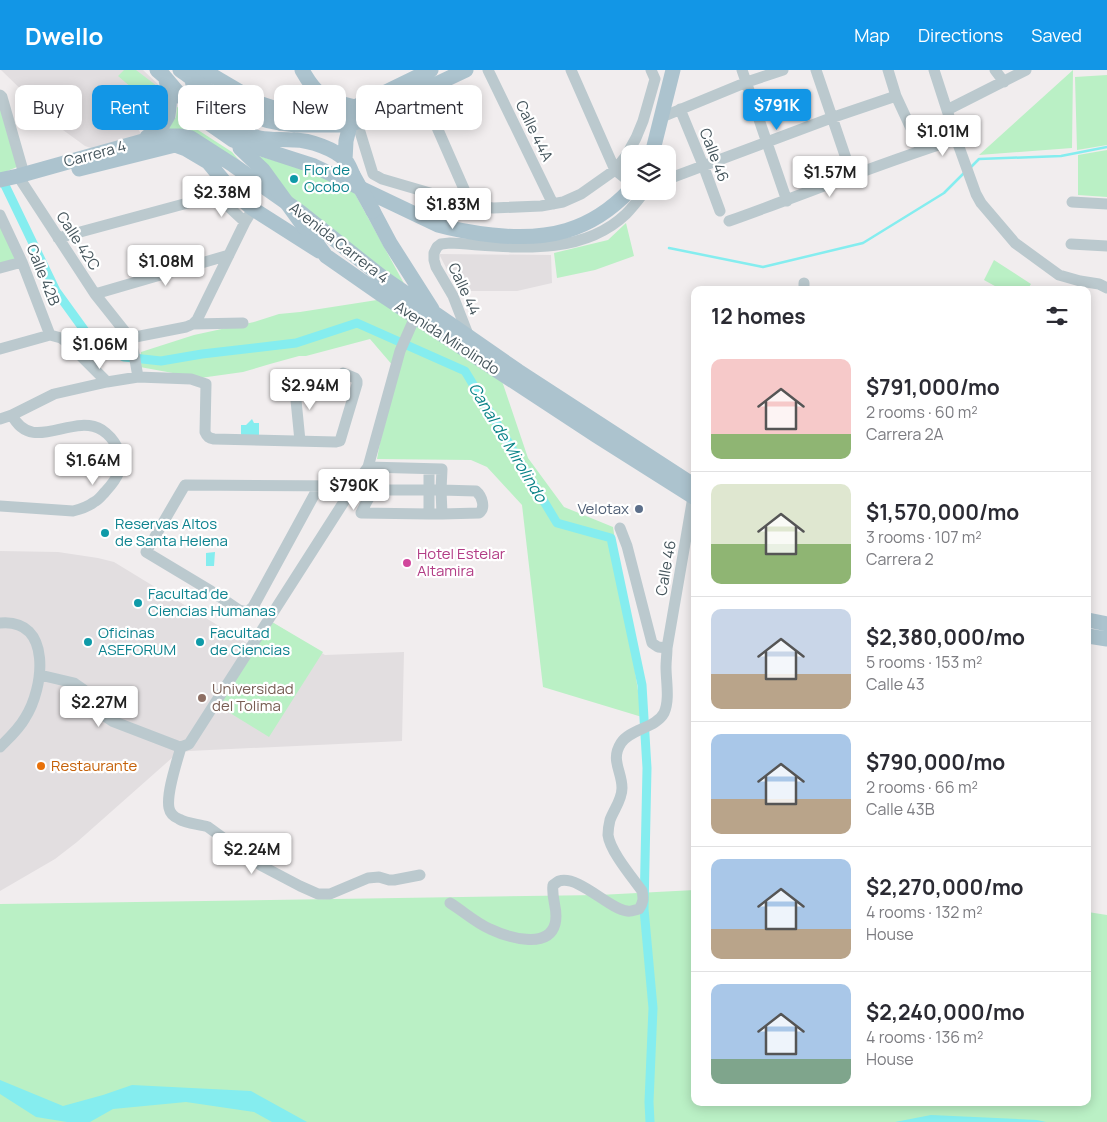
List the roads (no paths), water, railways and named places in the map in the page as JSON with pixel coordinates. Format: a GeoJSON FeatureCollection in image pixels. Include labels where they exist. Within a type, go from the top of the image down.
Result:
{"type":"FeatureCollection","features":[{"type":"Feature","properties":{"kind":"main road"},"geometry":{"type":"LineString","coordinates":[[180,70],[182,85]]}},
{"type":"Feature","properties":{"kind":"main road"},"geometry":{"type":"LineString","coordinates":[[180,70],[231,105],[252,116],[266,121],[315,126],[354,118],[431,70]]}},
{"type":"Feature","properties":{"kind":"main road"},"geometry":{"type":"LineString","coordinates":[[192,70],[194,90],[203,104],[231,126],[248,135],[259,138],[308,142],[334,151],[345,160]]}},
{"type":"Feature","properties":{"kind":"main road"},"geometry":{"type":"LineString","coordinates":[[203,70],[258,103],[280,110],[317,116],[337,114],[354,118]]}},
{"type":"Feature","properties":{"kind":"main road"},"geometry":{"type":"LineString","coordinates":[[302,70],[311,86],[354,118]]}},
{"type":"Feature","properties":{"kind":"main road"},"geometry":{"type":"LineString","coordinates":[[415,80],[466,70]]}},
{"type":"Feature","properties":{"kind":"main road"},"geometry":{"type":"LineString","coordinates":[[654,145],[673,70]]}},
{"type":"Feature","properties":{"kind":"main road"},"geometry":{"type":"LineString","coordinates":[[161,73],[178,94]]}},
{"type":"Feature","properties":{"kind":"main road"},"geometry":{"type":"LineString","coordinates":[[132,144],[152,134],[166,120],[170,97],[161,73]]}},
{"type":"Feature","properties":{"kind":"main road"},"geometry":{"type":"LineString","coordinates":[[345,160],[346,140],[354,118]]}},
{"type":"Feature","properties":{"kind":"main road"},"geometry":{"type":"LineString","coordinates":[[218,130],[237,144],[314,166],[438,225],[454,230],[501,236],[536,237],[566,231],[592,220],[626,200]]}},
{"type":"Feature","properties":{"kind":"main road","name":"Carrera 4"},"geometry":{"type":"LineString","coordinates":[[0,189],[16,179],[161,136],[191,138]]}},
{"type":"Feature","properties":{"kind":"main road","name":"Avenida Carrera 4"},"geometry":{"type":"LineString","coordinates":[[191,138],[300,212],[382,277],[436,314]]}},
{"type":"Feature","properties":{"kind":"main road","name":"Avenida Mirolindo"},"geometry":{"type":"LineString","coordinates":[[237,144],[263,170],[326,256],[415,317],[597,436],[691,492]]}},
{"type":"Feature","properties":{"kind":"main road","name":"Carrera 4"},"geometry":{"type":"LineString","coordinates":[[16,179],[174,145]]}},
{"type":"Feature","properties":{"kind":"main road","name":"Avenida Carrera 4"},"geometry":{"type":"LineString","coordinates":[[174,145],[186,149],[208,162],[232,191],[249,216],[326,256]]}},
{"type":"Feature","properties":{"kind":"main road","name":"Avenida Mirolindo"},"geometry":{"type":"LineString","coordinates":[[345,160],[390,243],[436,314],[691,491]]}},
{"type":"Feature","properties":{"kind":"main road"},"geometry":{"type":"LineString","coordinates":[[1091,621],[1107,624]]}},
{"type":"Feature","properties":{"kind":"main road"},"geometry":{"type":"LineString","coordinates":[[1091,636],[1107,639]]}},
{"type":"Feature","properties":{"kind":"street","name":"Calle 44A"},"geometry":{"type":"LineString","coordinates":[[488,70],[554,204]]}},
{"type":"Feature","properties":{"kind":"street"},"geometry":{"type":"LineString","coordinates":[[571,70],[615,170],[621,175]]}},
{"type":"Feature","properties":{"kind":"street"},"geometry":{"type":"LineString","coordinates":[[742,70],[787,200]]}},
{"type":"Feature","properties":{"kind":"street"},"geometry":{"type":"LineString","coordinates":[[662,117],[747,82],[783,70]]}},
{"type":"Feature","properties":{"kind":"street"},"geometry":{"type":"LineString","coordinates":[[816,70],[852,176]]}},
{"type":"Feature","properties":{"kind":"street"},"geometry":{"type":"LineString","coordinates":[[888,70],[896,96],[921,150]]}},
{"type":"Feature","properties":{"kind":"street"},"geometry":{"type":"LineString","coordinates":[[934,70],[978,199],[1015,243],[1059,275],[1099,284],[1107,288]]}},
{"type":"Feature","properties":{"kind":"street"},"geometry":{"type":"LineString","coordinates":[[995,70],[1004,82]]}},
{"type":"Feature","properties":{"kind":"street"},"geometry":{"type":"LineString","coordinates":[[947,110],[1026,70]]}},
{"type":"Feature","properties":{"kind":"street"},"geometry":{"type":"LineString","coordinates":[[354,118],[373,174],[382,179],[471,205],[493,208],[518,208],[554,204],[581,194],[615,170],[626,156],[643,121],[653,74]]}},
{"type":"Feature","properties":{"kind":"street"},"geometry":{"type":"LineString","coordinates":[[415,80],[471,205]]}},
{"type":"Feature","properties":{"kind":"street","name":"Calle 42C"},"geometry":{"type":"LineString","coordinates":[[1,96],[16,179],[95,294],[131,341]]}},
{"type":"Feature","properties":{"kind":"street"},"geometry":{"type":"LineString","coordinates":[[676,176],[896,96]]}},
{"type":"Feature","properties":{"kind":"street","name":"Calle 46"},"geometry":{"type":"LineString","coordinates":[[680,109],[720,211]]}},
{"type":"Feature","properties":{"kind":"street"},"geometry":{"type":"LineString","coordinates":[[729,221],[921,150],[959,144]]}},
{"type":"Feature","properties":{"kind":"street"},"geometry":{"type":"LineString","coordinates":[[58,238],[232,191]]}},
{"type":"Feature","properties":{"kind":"street"},"geometry":{"type":"LineString","coordinates":[[138,377],[131,341],[186,328],[197,320],[249,216],[217,196]]}},
{"type":"Feature","properties":{"kind":"street","name":"Calle 44"},"geometry":{"type":"LineString","coordinates":[[468,337],[453,296],[436,267],[434,253],[437,248],[442,244],[450,243],[524,248],[553,246],[579,240],[602,232],[625,215],[635,200]]}},
{"type":"Feature","properties":{"kind":"street"},"geometry":{"type":"LineString","coordinates":[[1072,202],[1107,204]]}},
{"type":"Feature","properties":{"kind":"street","name":"Calle 42B"},"geometry":{"type":"LineString","coordinates":[[0,215],[22,262],[50,335]]}},
{"type":"Feature","properties":{"kind":"street"},"geometry":{"type":"LineString","coordinates":[[1071,244],[1107,246]]}},
{"type":"Feature","properties":{"kind":"street"},"geometry":{"type":"LineString","coordinates":[[95,294],[229,254]]}},
{"type":"Feature","properties":{"kind":"street"},"geometry":{"type":"LineString","coordinates":[[0,268],[22,262]]}},
{"type":"Feature","properties":{"kind":"street"},"geometry":{"type":"LineString","coordinates":[[415,317],[400,351],[368,467],[186,744],[170,791],[168,806],[177,818],[185,822],[208,827],[262,866],[318,894],[330,894],[368,878],[379,877],[389,880],[420,875]]}},
{"type":"Feature","properties":{"kind":"street"},"geometry":{"type":"LineString","coordinates":[[193,324],[243,322]]}},
{"type":"Feature","properties":{"kind":"street"},"geometry":{"type":"LineString","coordinates":[[0,349],[50,335],[61,338],[107,382]]}},
{"type":"Feature","properties":{"kind":"street"},"geometry":{"type":"LineString","coordinates":[[0,419],[54,394],[107,382],[138,377],[191,379],[206,384],[205,432],[210,438],[336,442],[340,441],[357,384],[355,378],[343,373]]}},
{"type":"Feature","properties":{"kind":"street"},"geometry":{"type":"LineString","coordinates":[[300,441],[295,390],[324,385]]}},
{"type":"Feature","properties":{"kind":"street"},"geometry":{"type":"LineString","coordinates":[[0,506],[73,511],[83,508],[96,501],[107,490],[118,475],[121,467],[119,452],[114,441],[102,430],[88,425],[32,433],[27,432],[16,424],[12,415]]}},
{"type":"Feature","properties":{"kind":"street"},"geometry":{"type":"LineString","coordinates":[[368,467],[442,469],[442,514]]}},
{"type":"Feature","properties":{"kind":"street"},"geometry":{"type":"LineString","coordinates":[[429,469],[429,514]]}},
{"type":"Feature","properties":{"kind":"street"},"geometry":{"type":"LineString","coordinates":[[319,486],[253,607],[248,611],[239,610],[146,552],[185,485],[354,486]]}},
{"type":"Feature","properties":{"kind":"street"},"geometry":{"type":"LineString","coordinates":[[377,490],[442,490],[476,491],[480,495],[483,507],[481,512],[476,514],[361,513],[372,494],[377,490]]}},
{"type":"Feature","properties":{"kind":"street","name":"Calle 46"},"geometry":{"type":"LineString","coordinates":[[450,903],[489,928],[520,939],[540,939],[551,933],[555,924],[556,912],[552,893],[553,885],[560,881],[570,881],[590,890],[618,908],[628,912],[638,909],[643,903],[644,896],[642,891],[613,849],[608,834],[610,821],[620,801],[622,787],[616,766],[616,752],[622,741],[638,730],[652,724],[663,715],[667,704],[667,648],[691,516]]}},
{"type":"Feature","properties":{"kind":"street"},"geometry":{"type":"LineString","coordinates":[[620,528],[627,546],[652,643],[658,647],[667,648]]}},
{"type":"Feature","properties":{"kind":"street"},"geometry":{"type":"LineString","coordinates":[[0,623],[12,623],[26,629],[38,645],[40,655],[40,675],[34,699],[26,718],[0,748]]}},
{"type":"Feature","properties":{"kind":"street"},"geometry":{"type":"LineString","coordinates":[[40,675],[69,681],[84,690],[94,710],[118,724],[177,746],[186,744]]}},
{"type":"Feature","properties":{"kind":"water"},"geometry":{"type":"Polygon","coordinates":[[[252,419],[254,423],[259,423],[259,435],[241,436],[241,425],[246,425],[252,419]]]}},
{"type":"Feature","properties":{"kind":"water"},"geometry":{"type":"Polygon","coordinates":[[[215,552],[214,566],[206,566],[206,553],[215,552]]]}},
{"type":"Feature","properties":{"kind":"water"},"geometry":{"type":"Polygon","coordinates":[[[0,1080],[63,1106],[132,1085],[251,1091],[307,1122],[272,1122],[254,1112],[186,1102],[113,1109],[90,1122],[67,1122],[36,1117],[0,1094],[0,1080]]]}},
{"type":"Feature","properties":{"kind":"water"},"geometry":{"type":"Polygon","coordinates":[[[931,1115],[1037,1120],[1046,1122],[895,1122],[931,1115]]]}},
{"type":"Feature","properties":{"kind":"waterway"},"geometry":{"type":"LineString","coordinates":[[971,167],[979,159],[1061,156],[1107,147]]}},
{"type":"Feature","properties":{"kind":"waterway"},"geometry":{"type":"LineString","coordinates":[[669,248],[763,267],[863,243],[944,193],[965,172]]}},
{"type":"Feature","properties":{"kind":"waterway","name":"Canal de Mirolindo"},"geometry":{"type":"LineString","coordinates":[[1,177],[56,291],[90,338],[124,357],[161,361],[202,354],[296,343],[357,323],[465,371],[557,523],[611,538],[642,685],[647,768],[644,909],[653,1008],[649,1102],[650,1122]]}},
{"type":"Feature","properties":{"kind":"place","name":"Flor de Ocobo"},"geometry":{"type":"Point","coordinates":[294,179]}},
{"type":"Feature","properties":{"kind":"place","name":"Velotax"},"geometry":{"type":"Point","coordinates":[639,509]}},
{"type":"Feature","properties":{"kind":"place","name":"Reservas Altos de Santa Helena"},"geometry":{"type":"Point","coordinates":[105,533]}},
{"type":"Feature","properties":{"kind":"place","name":"Hotel Estelar Altamira"},"geometry":{"type":"Point","coordinates":[407,563]}},
{"type":"Feature","properties":{"kind":"place","name":"Facultad de Ciencias Humanas"},"geometry":{"type":"Point","coordinates":[138,603]}},
{"type":"Feature","properties":{"kind":"place","name":"Oficinas ASEFORUM"},"geometry":{"type":"Point","coordinates":[88,642]}},
{"type":"Feature","properties":{"kind":"place","name":"Facultad de Ciencias"},"geometry":{"type":"Point","coordinates":[200,642]}},
{"type":"Feature","properties":{"kind":"place","name":"Universidad del Tolima"},"geometry":{"type":"Point","coordinates":[202,698]}},
{"type":"Feature","properties":{"kind":"place","name":"Restaurante"},"geometry":{"type":"Point","coordinates":[41,766]}}]}
